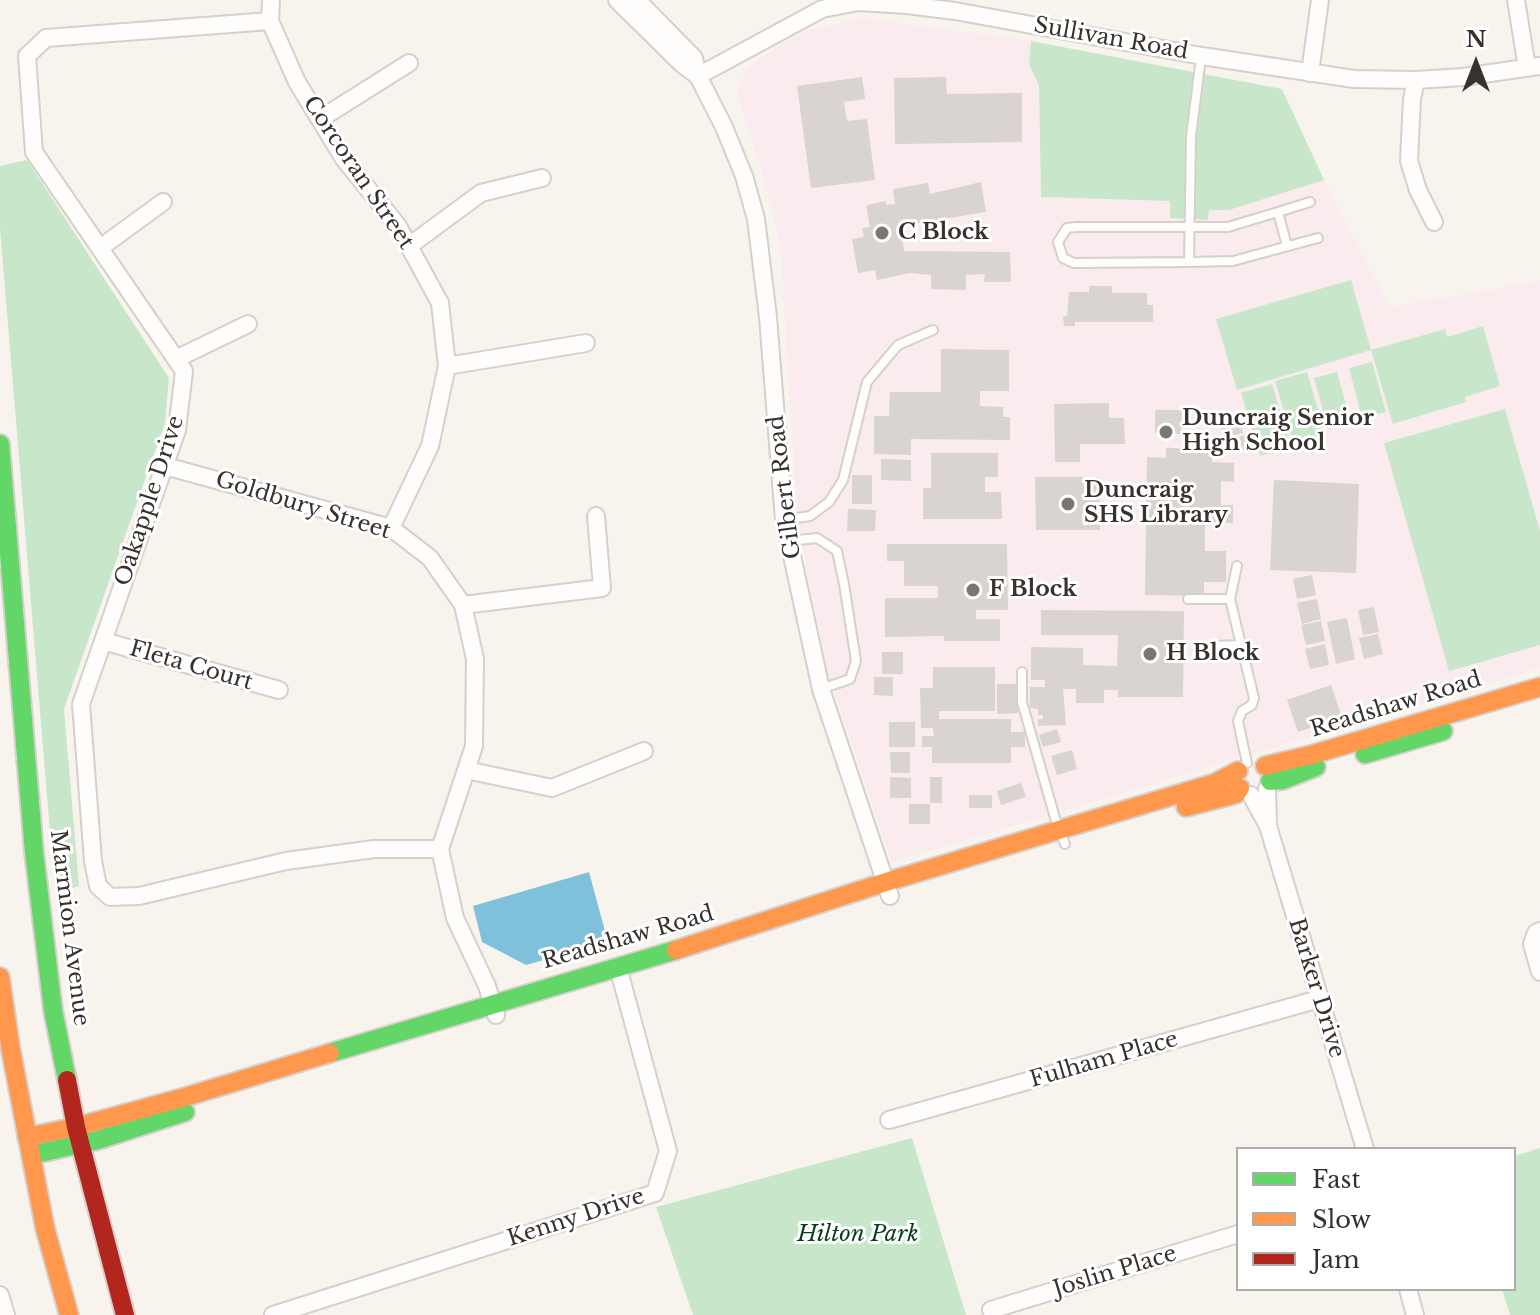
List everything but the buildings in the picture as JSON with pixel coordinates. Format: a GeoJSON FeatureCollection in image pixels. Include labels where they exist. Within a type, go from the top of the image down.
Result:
{"type":"FeatureCollection","features":[{"type":"Feature","properties":{"kind":"main road","name":"Marmion Avenue"},"geometry":{"type":"LineString","coordinates":[[0,446],[4,527],[36,868],[53,1010],[78,1136],[125,1315]]}},
{"type":"Feature","properties":{"kind":"main road","name":"Readshaw Road"},"geometry":{"type":"LineString","coordinates":[[29,1146],[78,1136],[182,1098],[620,973],[1062,837],[1236,794],[1254,779],[1311,755],[1540,687]]}},
{"type":"Feature","properties":{"kind":"main road","name":"Readshaw Road"},"geometry":{"type":"LineString","coordinates":[[1254,779],[1283,780],[1302,771],[1540,701]]}},
{"type":"Feature","properties":{"kind":"main road"},"geometry":{"type":"LineString","coordinates":[[0,977],[45,1228],[69,1315]]}},
{"type":"Feature","properties":{"kind":"street","name":"Corcoran Street"},"geometry":{"type":"LineString","coordinates":[[271,0],[270,21],[297,82],[344,159],[398,226],[440,303],[447,366],[430,446],[391,528]]}},
{"type":"Feature","properties":{"kind":"street","name":"Gilbert Road"},"geometry":{"type":"LineString","coordinates":[[617,0],[698,76]]}},
{"type":"Feature","properties":{"kind":"street","name":"Gilbert Road"},"geometry":{"type":"LineString","coordinates":[[637,0],[694,58],[698,76],[744,176],[756,219],[768,317],[784,520],[821,689],[888,889]]}},
{"type":"Feature","properties":{"kind":"street"},"geometry":{"type":"LineString","coordinates":[[1310,73],[1320,0]]}},
{"type":"Feature","properties":{"kind":"street"},"geometry":{"type":"LineString","coordinates":[[1516,0],[1534,67]]}},
{"type":"Feature","properties":{"kind":"street","name":"Sullivan Road"},"geometry":{"type":"LineString","coordinates":[[698,76],[820,4],[858,2],[956,6],[1202,56],[1354,79],[1416,80],[1534,67]]}},
{"type":"Feature","properties":{"kind":"street","name":"Oakapple Drive"},"geometry":{"type":"LineString","coordinates":[[270,21],[46,38],[27,56],[34,152],[184,371],[177,430],[81,704],[93,861],[98,886],[110,897],[139,896],[286,861],[374,849],[440,849]]}},
{"type":"Feature","properties":{"kind":"street"},"geometry":{"type":"LineString","coordinates":[[320,119],[409,63]]}},
{"type":"Feature","properties":{"kind":"street"},"geometry":{"type":"LineString","coordinates":[[1416,80],[1409,161],[1418,190],[1434,222]]}},
{"type":"Feature","properties":{"kind":"street"},"geometry":{"type":"LineString","coordinates":[[409,246],[481,193],[542,178]]}},
{"type":"Feature","properties":{"kind":"street"},"geometry":{"type":"LineString","coordinates":[[100,248],[163,202]]}},
{"type":"Feature","properties":{"kind":"street"},"geometry":{"type":"LineString","coordinates":[[176,359],[248,324]]}},
{"type":"Feature","properties":{"kind":"street"},"geometry":{"type":"LineString","coordinates":[[447,366],[586,343]]}},
{"type":"Feature","properties":{"kind":"street","name":"Goldbury Street"},"geometry":{"type":"LineString","coordinates":[[165,466],[391,528],[430,558],[463,605],[475,659],[474,746],[440,849]]}},
{"type":"Feature","properties":{"kind":"street"},"geometry":{"type":"LineString","coordinates":[[463,605],[602,588],[596,516]]}},
{"type":"Feature","properties":{"kind":"street","name":"Fleta Court"},"geometry":{"type":"LineString","coordinates":[[103,641],[279,690]]}},
{"type":"Feature","properties":{"kind":"street"},"geometry":{"type":"LineString","coordinates":[[466,770],[552,788],[644,751]]}},
{"type":"Feature","properties":{"kind":"street","name":"Barker Drive"},"geometry":{"type":"LineString","coordinates":[[1254,779],[1364,1147]]}},
{"type":"Feature","properties":{"kind":"street"},"geometry":{"type":"LineString","coordinates":[[440,849],[455,918],[494,1009]]}},
{"type":"Feature","properties":{"kind":"street"},"geometry":{"type":"LineString","coordinates":[[1540,931],[1532,944],[1540,972]]}},
{"type":"Feature","properties":{"kind":"street","name":"Kenny Drive"},"geometry":{"type":"LineString","coordinates":[[273,1315],[655,1193],[668,1151],[620,973]]}},
{"type":"Feature","properties":{"kind":"street","name":"Fulham Place"},"geometry":{"type":"LineString","coordinates":[[889,1120],[1319,999]]}},
{"type":"Feature","properties":{"kind":"street","name":"Joslin Place"},"geometry":{"type":"LineString","coordinates":[[991,1310],[1236,1235]]}},
{"type":"Feature","properties":{"kind":"street"},"geometry":{"type":"LineString","coordinates":[[1409,1291],[1415,1315]]}},
{"type":"Feature","properties":{"kind":"street"},"geometry":{"type":"LineString","coordinates":[[0,1295],[6,1315]]}},
{"type":"Feature","properties":{"kind":"lane"},"geometry":{"type":"LineString","coordinates":[[1189,262],[1191,136],[1202,56]]}},
{"type":"Feature","properties":{"kind":"lane"},"geometry":{"type":"LineString","coordinates":[[1310,202],[1228,227],[1067,228],[1058,242],[1063,258],[1074,263],[1189,262],[1233,261],[1318,238]]}},
{"type":"Feature","properties":{"kind":"lane"},"geometry":{"type":"LineString","coordinates":[[1278,212],[1287,246]]}},
{"type":"Feature","properties":{"kind":"lane"},"geometry":{"type":"LineString","coordinates":[[784,520],[810,516],[829,502],[843,480],[867,382],[898,345],[933,330]]}},
{"type":"Feature","properties":{"kind":"lane"},"geometry":{"type":"LineString","coordinates":[[789,542],[817,538],[837,551],[842,573],[856,661],[850,679],[821,689]]}},
{"type":"Feature","properties":{"kind":"lane"},"geometry":{"type":"LineString","coordinates":[[1237,566],[1230,599],[1254,698],[1252,705],[1242,711],[1238,721],[1254,779]]}},
{"type":"Feature","properties":{"kind":"lane"},"geometry":{"type":"LineString","coordinates":[[1188,599],[1230,599]]}},
{"type":"Feature","properties":{"kind":"lane"},"geometry":{"type":"LineString","coordinates":[[1212,646],[1239,645]]}},
{"type":"Feature","properties":{"kind":"lane"},"geometry":{"type":"LineString","coordinates":[[1022,672],[1022,702],[1062,837]]}},
{"type":"Feature","properties":{"kind":"shaded area","name":"Duncraig Senior High School"},"geometry":{"type":"Polygon","coordinates":[[[862,18],[1031,41],[1029,65],[1039,84],[1041,197],[1171,201],[1207,220],[1209,209],[1324,180],[1389,307],[1540,281],[1540,668],[892,862],[827,670],[797,518],[781,251],[770,199],[737,93],[746,69],[774,49],[803,32],[862,18]]]}},
{"type":"Feature","properties":{"kind":"green space"},"geometry":{"type":"Polygon","coordinates":[[[1031,41],[1282,89],[1324,180],[1229,210],[1209,210],[1208,220],[1170,218],[1170,201],[1041,197],[1039,85],[1029,65],[1031,41]]]}},
{"type":"Feature","properties":{"kind":"green space"},"geometry":{"type":"Polygon","coordinates":[[[27,160],[169,378],[165,423],[64,709],[79,886],[55,893],[0,228],[0,166],[27,160]]]}},
{"type":"Feature","properties":{"kind":"green space"},"geometry":{"type":"Polygon","coordinates":[[[1351,280],[1371,350],[1237,390],[1216,319],[1351,280]]]}},
{"type":"Feature","properties":{"kind":"green space"},"geometry":{"type":"Polygon","coordinates":[[[1483,326],[1500,386],[1465,397],[1466,402],[1393,424],[1371,350],[1445,329],[1447,337],[1483,326]]]}},
{"type":"Feature","properties":{"kind":"green space"},"geometry":{"type":"Polygon","coordinates":[[[1372,362],[1386,412],[1362,418],[1349,368],[1372,362]]]}},
{"type":"Feature","properties":{"kind":"green space"},"geometry":{"type":"Polygon","coordinates":[[[1307,372],[1326,436],[1294,445],[1275,381],[1307,372]]]}},
{"type":"Feature","properties":{"kind":"green space"},"geometry":{"type":"Polygon","coordinates":[[[1337,372],[1351,423],[1328,429],[1314,378],[1337,372]]]}},
{"type":"Feature","properties":{"kind":"green space"},"geometry":{"type":"Polygon","coordinates":[[[1272,384],[1291,447],[1260,456],[1241,393],[1272,384]]]}},
{"type":"Feature","properties":{"kind":"green space"},"geometry":{"type":"Polygon","coordinates":[[[1505,409],[1540,531],[1540,645],[1449,671],[1384,443],[1505,409]]]}},
{"type":"Feature","properties":{"kind":"green space","name":"Hilton Park"},"geometry":{"type":"Polygon","coordinates":[[[912,1138],[966,1315],[693,1315],[656,1207],[912,1138]]]}},
{"type":"Feature","properties":{"kind":"green space"},"geometry":{"type":"Polygon","coordinates":[[[1540,1148],[1540,1315],[1510,1315],[1503,1291],[1516,1291],[1516,1155],[1540,1148]]]}},
{"type":"Feature","properties":{"kind":"water"},"geometry":{"type":"Polygon","coordinates":[[[589,872],[608,942],[526,965],[482,942],[473,906],[589,872]]]}},
{"type":"Feature","properties":{"kind":"traffic: fast"},"geometry":{"type":"LineString","coordinates":[[0,444],[34,852],[53,1010],[67,1080]]}},
{"type":"Feature","properties":{"kind":"traffic: fast"},"geometry":{"type":"LineString","coordinates":[[1365,754],[1443,731]]}},
{"type":"Feature","properties":{"kind":"traffic: fast"},"geometry":{"type":"LineString","coordinates":[[1270,781],[1283,780],[1316,767]]}},
{"type":"Feature","properties":{"kind":"traffic: fast"},"geometry":{"type":"LineString","coordinates":[[330,1053],[676,950]]}},
{"type":"Feature","properties":{"kind":"traffic: fast"},"geometry":{"type":"LineString","coordinates":[[31,1155],[98,1140],[185,1112]]}},
{"type":"Feature","properties":{"kind":"traffic: slow"},"geometry":{"type":"LineString","coordinates":[[1265,766],[1540,687]]}},
{"type":"Feature","properties":{"kind":"traffic: slow"},"geometry":{"type":"LineString","coordinates":[[676,950],[886,882],[1215,783],[1238,771]]}},
{"type":"Feature","properties":{"kind":"traffic: slow"},"geometry":{"type":"LineString","coordinates":[[1186,807],[1236,794],[1240,788]]}},
{"type":"Feature","properties":{"kind":"traffic: slow"},"geometry":{"type":"LineString","coordinates":[[0,977],[45,1228],[69,1315]]}},
{"type":"Feature","properties":{"kind":"traffic: slow"},"geometry":{"type":"LineString","coordinates":[[27,1137],[182,1098],[330,1053]]}},
{"type":"Feature","properties":{"kind":"traffic: jam"},"geometry":{"type":"LineString","coordinates":[[67,1080],[76,1127],[125,1315]]}},
{"type":"Feature","properties":{"kind":"place","name":"C Block"},"geometry":{"type":"Point","coordinates":[882,233]}},
{"type":"Feature","properties":{"kind":"place","name":"Duncraig Senior High School"},"geometry":{"type":"Point","coordinates":[1166,432]}},
{"type":"Feature","properties":{"kind":"place","name":"Duncraig SHS Library"},"geometry":{"type":"Point","coordinates":[1068,504]}},
{"type":"Feature","properties":{"kind":"place","name":"F Block"},"geometry":{"type":"Point","coordinates":[973,590]}},
{"type":"Feature","properties":{"kind":"place","name":"H Block"},"geometry":{"type":"Point","coordinates":[1150,654]}}]}
